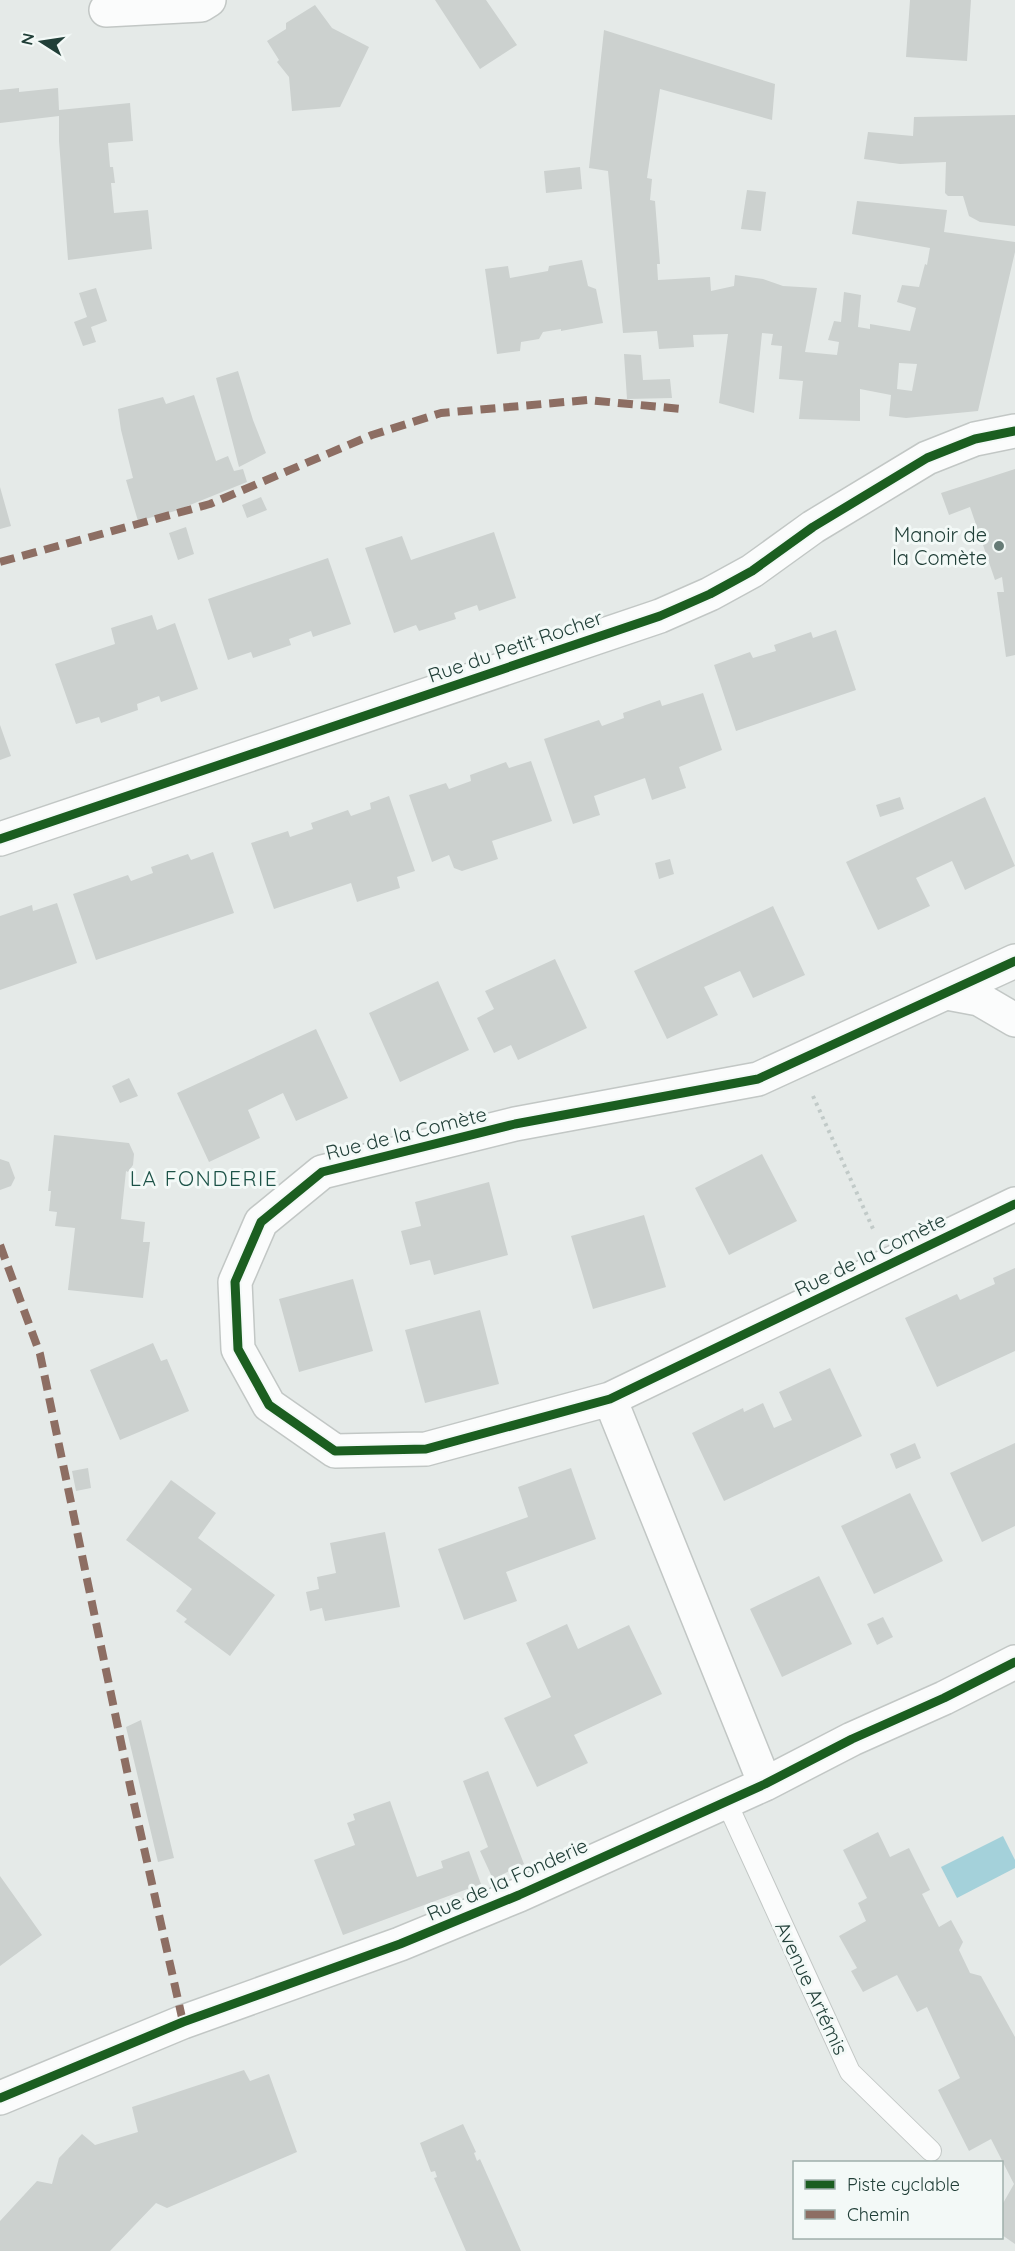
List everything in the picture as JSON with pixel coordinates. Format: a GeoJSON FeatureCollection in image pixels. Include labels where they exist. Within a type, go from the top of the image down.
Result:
{"type":"FeatureCollection","features":[{"type":"Feature","properties":{"kind":"street"},"geometry":{"type":"LineString","coordinates":[[105,10],[201,5],[209,0]]}},
{"type":"Feature","properties":{"kind":"street","name":"Rue du Petit Rocher"},"geometry":{"type":"LineString","coordinates":[[0,839],[660,616],[710,594],[752,571],[813,527],[927,458],[975,439],[1015,431]]}},
{"type":"Feature","properties":{"kind":"street","name":"Rue de la Comète"},"geometry":{"type":"LineString","coordinates":[[1015,961],[758,1079],[515,1124],[322,1172],[261,1222],[235,1282],[238,1349],[269,1405],[335,1451],[426,1449],[610,1399],[1015,1204]]}},
{"type":"Feature","properties":{"kind":"street"},"geometry":{"type":"LineString","coordinates":[[947,993],[979,999],[1015,1020]]}},
{"type":"Feature","properties":{"kind":"street"},"geometry":{"type":"LineString","coordinates":[[610,1399],[765,1784]]}},
{"type":"Feature","properties":{"kind":"street","name":"Rue de la Fonderie"},"geometry":{"type":"LineString","coordinates":[[0,2098],[183,2022],[400,1944],[519,1895],[765,1784],[852,1739],[944,1698],[1015,1662]]}},
{"type":"Feature","properties":{"kind":"lane","name":"Avenue Artémis"},"geometry":{"type":"LineString","coordinates":[[726,1801],[850,2072],[931,2151]]}},
{"type":"Feature","properties":{"kind":"path"},"geometry":{"type":"LineString","coordinates":[[798,1062],[889,1265]]}},
{"type":"Feature","properties":{"kind":"water"},"geometry":{"type":"Polygon","coordinates":[[[1003,1836],[1015,1860],[1015,1868],[957,1898],[941,1867],[1003,1836]]]}},
{"type":"Feature","properties":{"kind":"building"},"geometry":{"type":"Polygon","coordinates":[[[435,0],[486,0],[517,45],[480,69],[435,0]]]}},
{"type":"Feature","properties":{"kind":"building"},"geometry":{"type":"Polygon","coordinates":[[[910,0],[971,0],[967,61],[906,57],[910,0]]]}},
{"type":"Feature","properties":{"kind":"building"},"geometry":{"type":"Polygon","coordinates":[[[315,5],[332,28],[369,47],[340,107],[292,111],[289,77],[277,62],[279,60],[267,41],[286,29],[286,23],[315,5]]]}},
{"type":"Feature","properties":{"kind":"building"},"geometry":{"type":"Polygon","coordinates":[[[604,30],[775,84],[772,120],[660,89],[647,178],[652,179],[650,200],[655,201],[660,264],[657,264],[658,280],[710,277],[711,291],[734,286],[735,275],[763,279],[783,286],[817,288],[805,352],[837,355],[839,342],[828,340],[834,321],[841,322],[844,292],[861,295],[858,327],[870,329],[870,324],[910,331],[916,308],[897,302],[902,285],[919,287],[930,248],[852,234],[857,201],[947,210],[944,232],[1015,242],[1015,252],[978,411],[906,418],[889,416],[891,395],[860,389],[860,421],[799,419],[803,381],[779,379],[782,346],[771,345],[773,334],[762,333],[754,413],[719,403],[728,334],[693,335],[694,347],[659,349],[657,331],[623,333],[608,171],[589,168],[604,30]],[[899,363],[897,389],[912,391],[917,364],[899,363]]]}},
{"type":"Feature","properties":{"kind":"building"},"geometry":{"type":"Polygon","coordinates":[[[19,88],[19,92],[58,88],[59,110],[130,103],[133,141],[108,143],[110,167],[113,167],[115,183],[111,183],[114,213],[148,210],[152,249],[68,260],[59,116],[0,123],[0,90],[19,88]]]}},
{"type":"Feature","properties":{"kind":"building"},"geometry":{"type":"Polygon","coordinates":[[[1015,115],[1015,226],[980,222],[969,216],[963,196],[948,196],[945,193],[946,162],[900,164],[864,159],[868,132],[913,136],[914,117],[1015,115]]]}},
{"type":"Feature","properties":{"kind":"building"},"geometry":{"type":"Polygon","coordinates":[[[580,167],[582,189],[546,193],[544,171],[580,167]]]}},
{"type":"Feature","properties":{"kind":"building"},"geometry":{"type":"Polygon","coordinates":[[[747,190],[766,192],[761,231],[741,229],[747,190]]]}},
{"type":"Feature","properties":{"kind":"building"},"geometry":{"type":"Polygon","coordinates":[[[582,260],[588,286],[596,289],[603,323],[543,332],[539,339],[521,342],[520,351],[497,354],[485,269],[508,266],[510,278],[548,271],[549,266],[582,260]]]}},
{"type":"Feature","properties":{"kind":"building"},"geometry":{"type":"Polygon","coordinates":[[[96,288],[107,321],[91,327],[96,342],[83,346],[74,322],[87,317],[79,293],[96,288]]]}},
{"type":"Feature","properties":{"kind":"building"},"geometry":{"type":"Polygon","coordinates":[[[624,354],[641,355],[643,380],[670,379],[672,398],[627,399],[624,354]]]}},
{"type":"Feature","properties":{"kind":"building"},"geometry":{"type":"Polygon","coordinates":[[[238,371],[266,453],[239,467],[216,378],[238,371]]]}},
{"type":"Feature","properties":{"kind":"building"},"geometry":{"type":"Polygon","coordinates":[[[194,395],[216,461],[228,456],[234,471],[243,469],[247,482],[175,511],[138,521],[126,480],[133,478],[118,409],[163,397],[166,404],[194,395]]]}},
{"type":"Feature","properties":{"kind":"building","name":"Manoir de la Comète"},"geometry":{"type":"Polygon","coordinates":[[[1015,469],[1015,655],[1006,657],[997,592],[1004,592],[1002,577],[995,580],[970,507],[949,515],[941,493],[1015,469]]]}},
{"type":"Feature","properties":{"kind":"building"},"geometry":{"type":"Polygon","coordinates":[[[0,487],[11,526],[0,529],[0,487]]]}},
{"type":"Feature","properties":{"kind":"building"},"geometry":{"type":"Polygon","coordinates":[[[261,497],[267,510],[247,518],[242,505],[261,497]]]}},
{"type":"Feature","properties":{"kind":"building"},"geometry":{"type":"Polygon","coordinates":[[[186,527],[194,554],[178,560],[169,533],[186,527]]]}},
{"type":"Feature","properties":{"kind":"building"},"geometry":{"type":"Polygon","coordinates":[[[494,532],[516,598],[479,611],[477,605],[454,613],[456,619],[419,631],[416,625],[394,633],[365,548],[402,536],[411,560],[494,532]]]}},
{"type":"Feature","properties":{"kind":"building"},"geometry":{"type":"Polygon","coordinates":[[[328,558],[351,624],[313,637],[311,631],[289,639],[291,645],[253,658],[251,652],[228,660],[208,599],[328,558]]]}},
{"type":"Feature","properties":{"kind":"building"},"geometry":{"type":"Polygon","coordinates":[[[152,615],[157,630],[175,623],[198,689],[161,702],[159,696],[137,704],[138,710],[101,723],[99,717],[76,724],[55,664],[115,644],[111,628],[152,615]]]}},
{"type":"Feature","properties":{"kind":"building"},"geometry":{"type":"Polygon","coordinates":[[[836,630],[856,690],[736,731],[714,665],[750,652],[753,658],[776,651],[774,645],[811,632],[813,638],[836,630]]]}},
{"type":"Feature","properties":{"kind":"building"},"geometry":{"type":"Polygon","coordinates":[[[703,693],[722,750],[679,767],[686,788],[652,800],[645,778],[594,796],[600,815],[573,824],[544,739],[599,720],[602,726],[624,718],[623,713],[660,700],[662,706],[703,693]]]}},
{"type":"Feature","properties":{"kind":"building"},"geometry":{"type":"Polygon","coordinates":[[[0,725],[11,756],[0,760],[0,725]]]}},
{"type":"Feature","properties":{"kind":"building"},"geometry":{"type":"Polygon","coordinates":[[[531,761],[552,821],[492,841],[498,859],[462,871],[454,868],[449,855],[432,862],[409,795],[446,783],[449,789],[471,781],[470,775],[506,762],[509,768],[531,761]]]}},
{"type":"Feature","properties":{"kind":"building"},"geometry":{"type":"Polygon","coordinates":[[[389,796],[415,871],[397,877],[400,888],[357,902],[351,883],[274,909],[251,843],[288,831],[290,837],[313,829],[311,823],[348,810],[351,816],[371,809],[370,803],[389,796]]]}},
{"type":"Feature","properties":{"kind":"building"},"geometry":{"type":"Polygon","coordinates":[[[900,797],[904,809],[880,817],[876,805],[900,797]]]}},
{"type":"Feature","properties":{"kind":"building"},"geometry":{"type":"Polygon","coordinates":[[[985,797],[1015,866],[965,890],[952,861],[916,878],[930,906],[878,930],[846,862],[985,797]]]}},
{"type":"Feature","properties":{"kind":"building"},"geometry":{"type":"Polygon","coordinates":[[[213,852],[234,913],[96,960],[73,894],[128,875],[131,881],[153,873],[151,867],[188,854],[191,860],[213,852]]]}},
{"type":"Feature","properties":{"kind":"building"},"geometry":{"type":"Polygon","coordinates":[[[670,859],[674,874],[659,879],[655,863],[670,859]]]}},
{"type":"Feature","properties":{"kind":"building"},"geometry":{"type":"Polygon","coordinates":[[[57,903],[77,963],[0,990],[0,916],[32,905],[33,911],[57,903]]]}},
{"type":"Feature","properties":{"kind":"building"},"geometry":{"type":"Polygon","coordinates":[[[773,906],[805,975],[753,998],[740,971],[704,987],[718,1015],[667,1039],[634,971],[773,906]]]}},
{"type":"Feature","properties":{"kind":"building"},"geometry":{"type":"Polygon","coordinates":[[[555,959],[587,1028],[518,1060],[511,1045],[494,1053],[477,1018],[494,1009],[485,991],[555,959]]]}},
{"type":"Feature","properties":{"kind":"building"},"geometry":{"type":"Polygon","coordinates":[[[438,981],[469,1050],[400,1082],[369,1013],[438,981]]]}},
{"type":"Feature","properties":{"kind":"building"},"geometry":{"type":"Polygon","coordinates":[[[316,1029],[348,1098],[296,1121],[283,1093],[248,1110],[260,1138],[209,1162],[177,1093],[316,1029]]]}},
{"type":"Feature","properties":{"kind":"building"},"geometry":{"type":"Polygon","coordinates":[[[129,1078],[138,1096],[120,1103],[112,1086],[129,1078]]]}},
{"type":"Feature","properties":{"kind":"building"},"geometry":{"type":"Polygon","coordinates":[[[54,1135],[129,1143],[134,1154],[133,1165],[128,1172],[126,1171],[121,1219],[145,1222],[143,1242],[150,1242],[143,1298],[68,1290],[75,1228],[55,1226],[57,1212],[49,1211],[51,1191],[48,1191],[54,1135]]]}},
{"type":"Feature","properties":{"kind":"building"},"geometry":{"type":"Polygon","coordinates":[[[762,1154],[797,1221],[729,1255],[695,1188],[762,1154]]]}},
{"type":"Feature","properties":{"kind":"building"},"geometry":{"type":"Polygon","coordinates":[[[0,1159],[9,1162],[15,1178],[11,1186],[0,1190],[0,1159]]]}},
{"type":"Feature","properties":{"kind":"building"},"geometry":{"type":"Polygon","coordinates":[[[489,1182],[508,1255],[434,1275],[430,1260],[410,1265],[401,1231],[421,1226],[415,1202],[489,1182]]]}},
{"type":"Feature","properties":{"kind":"building"},"geometry":{"type":"Polygon","coordinates":[[[644,1215],[666,1287],[593,1309],[571,1236],[644,1215]]]}},
{"type":"Feature","properties":{"kind":"building"},"geometry":{"type":"Polygon","coordinates":[[[1015,1268],[1015,1351],[937,1387],[905,1318],[957,1294],[960,1300],[995,1284],[993,1278],[1015,1268]]]}},
{"type":"Feature","properties":{"kind":"building"},"geometry":{"type":"Polygon","coordinates":[[[353,1279],[373,1351],[299,1372],[279,1299],[353,1279]]]}},
{"type":"Feature","properties":{"kind":"building"},"geometry":{"type":"Polygon","coordinates":[[[480,1310],[499,1384],[425,1403],[405,1330],[480,1310]]]}},
{"type":"Feature","properties":{"kind":"building"},"geometry":{"type":"Polygon","coordinates":[[[153,1343],[161,1361],[167,1359],[189,1411],[120,1440],[90,1370],[153,1343]]]}},
{"type":"Feature","properties":{"kind":"building"},"geometry":{"type":"Polygon","coordinates":[[[830,1368],[862,1436],[724,1501],[692,1433],[743,1408],[744,1412],[763,1403],[774,1428],[792,1420],[779,1392],[830,1368]]]}},
{"type":"Feature","properties":{"kind":"building"},"geometry":{"type":"Polygon","coordinates":[[[915,1443],[921,1458],[896,1469],[890,1454],[915,1443]]]}},
{"type":"Feature","properties":{"kind":"building"},"geometry":{"type":"Polygon","coordinates":[[[1015,1443],[1015,1526],[982,1542],[950,1473],[1015,1443]]]}},
{"type":"Feature","properties":{"kind":"building"},"geometry":{"type":"Polygon","coordinates":[[[88,1468],[91,1488],[76,1491],[72,1471],[88,1468]]]}},
{"type":"Feature","properties":{"kind":"building"},"geometry":{"type":"Polygon","coordinates":[[[571,1468],[596,1539],[506,1572],[517,1601],[464,1620],[438,1549],[528,1517],[518,1487],[571,1468]]]}},
{"type":"Feature","properties":{"kind":"building"},"geometry":{"type":"Polygon","coordinates":[[[171,1480],[216,1513],[198,1538],[275,1595],[230,1656],[184,1622],[187,1619],[176,1611],[192,1589],[126,1540],[171,1480]]]}},
{"type":"Feature","properties":{"kind":"building"},"geometry":{"type":"Polygon","coordinates":[[[910,1493],[943,1561],[874,1594],[841,1526],[910,1493]]]}},
{"type":"Feature","properties":{"kind":"building"},"geometry":{"type":"Polygon","coordinates":[[[385,1532],[400,1607],[325,1621],[322,1608],[310,1611],[306,1592],[319,1589],[317,1577],[336,1573],[330,1543],[385,1532]]]}},
{"type":"Feature","properties":{"kind":"building"},"geometry":{"type":"Polygon","coordinates":[[[819,1576],[852,1644],[782,1677],[750,1609],[819,1576]]]}},
{"type":"Feature","properties":{"kind":"building"},"geometry":{"type":"Polygon","coordinates":[[[883,1617],[893,1637],[877,1645],[867,1624],[883,1617]]]}},
{"type":"Feature","properties":{"kind":"building"},"geometry":{"type":"Polygon","coordinates":[[[567,1624],[578,1649],[629,1625],[662,1694],[574,1735],[588,1763],[537,1787],[504,1718],[551,1697],[526,1643],[567,1624]]]}},
{"type":"Feature","properties":{"kind":"building"},"geometry":{"type":"Polygon","coordinates":[[[141,1720],[174,1858],[158,1862],[126,1727],[141,1720]]]}},
{"type":"Feature","properties":{"kind":"building"},"geometry":{"type":"Polygon","coordinates":[[[488,1771],[524,1864],[493,1879],[480,1851],[488,1847],[463,1781],[488,1771]]]}},
{"type":"Feature","properties":{"kind":"building"},"geometry":{"type":"Polygon","coordinates":[[[390,1801],[417,1877],[443,1868],[441,1861],[469,1851],[481,1884],[343,1935],[314,1860],[355,1845],[347,1823],[355,1820],[353,1814],[390,1801]]]}},
{"type":"Feature","properties":{"kind":"building"},"geometry":{"type":"Polygon","coordinates":[[[878,1832],[890,1857],[909,1848],[930,1890],[922,1894],[939,1927],[951,1920],[963,1942],[959,1950],[970,1973],[981,1976],[1015,2037],[1015,2244],[1003,2236],[1003,2203],[1014,2184],[991,2139],[969,2151],[938,2090],[960,2078],[927,2007],[917,2012],[897,1975],[863,1992],[851,1971],[857,1968],[839,1936],[866,1921],[858,1903],[867,1898],[843,1850],[878,1832]]]}},
{"type":"Feature","properties":{"kind":"building"},"geometry":{"type":"Polygon","coordinates":[[[0,1876],[42,1935],[0,1966],[0,1876]]]}},
{"type":"Feature","properties":{"kind":"building"},"geometry":{"type":"Polygon","coordinates":[[[244,2070],[250,2081],[269,2074],[297,2152],[167,2208],[156,2203],[110,2251],[0,2251],[0,2221],[37,2181],[52,2184],[59,2158],[82,2134],[95,2145],[138,2132],[132,2107],[244,2070]]]}},
{"type":"Feature","properties":{"kind":"building"},"geometry":{"type":"Polygon","coordinates":[[[463,2124],[476,2152],[474,2153],[477,2161],[480,2159],[521,2251],[466,2251],[434,2178],[437,2177],[435,2171],[431,2172],[420,2143],[463,2124]]]}},
{"type":"Feature","properties":{"kind":"marked path"},"geometry":{"type":"LineString","coordinates":[[0,562],[210,504],[372,435],[441,413],[588,400],[681,409]]}},
{"type":"Feature","properties":{"kind":"marked path"},"geometry":{"type":"LineString","coordinates":[[0,1245],[40,1354],[131,1790],[183,2022]]}},
{"type":"Feature","properties":{"kind":"cycle path"},"geometry":{"type":"LineString","coordinates":[[0,839],[660,616],[710,594],[752,571],[813,527],[927,458],[975,439],[1015,431]]}},
{"type":"Feature","properties":{"kind":"cycle path"},"geometry":{"type":"LineString","coordinates":[[1015,961],[758,1079],[515,1124],[322,1172],[261,1222],[235,1282],[238,1349],[269,1405],[335,1451],[426,1449],[610,1399],[1015,1204]]}},
{"type":"Feature","properties":{"kind":"cycle path"},"geometry":{"type":"LineString","coordinates":[[0,2098],[183,2022],[400,1944],[519,1895],[765,1784],[852,1739],[944,1698],[1015,1662]]}},
{"type":"Feature","properties":{"kind":"place","name":"Manoir de la Comète"},"geometry":{"type":"Point","coordinates":[999,546]}},
{"type":"Feature","properties":{"kind":"district","name":"LA FONDERIE"},"geometry":{"type":"Point","coordinates":[204,1178]}}]}
